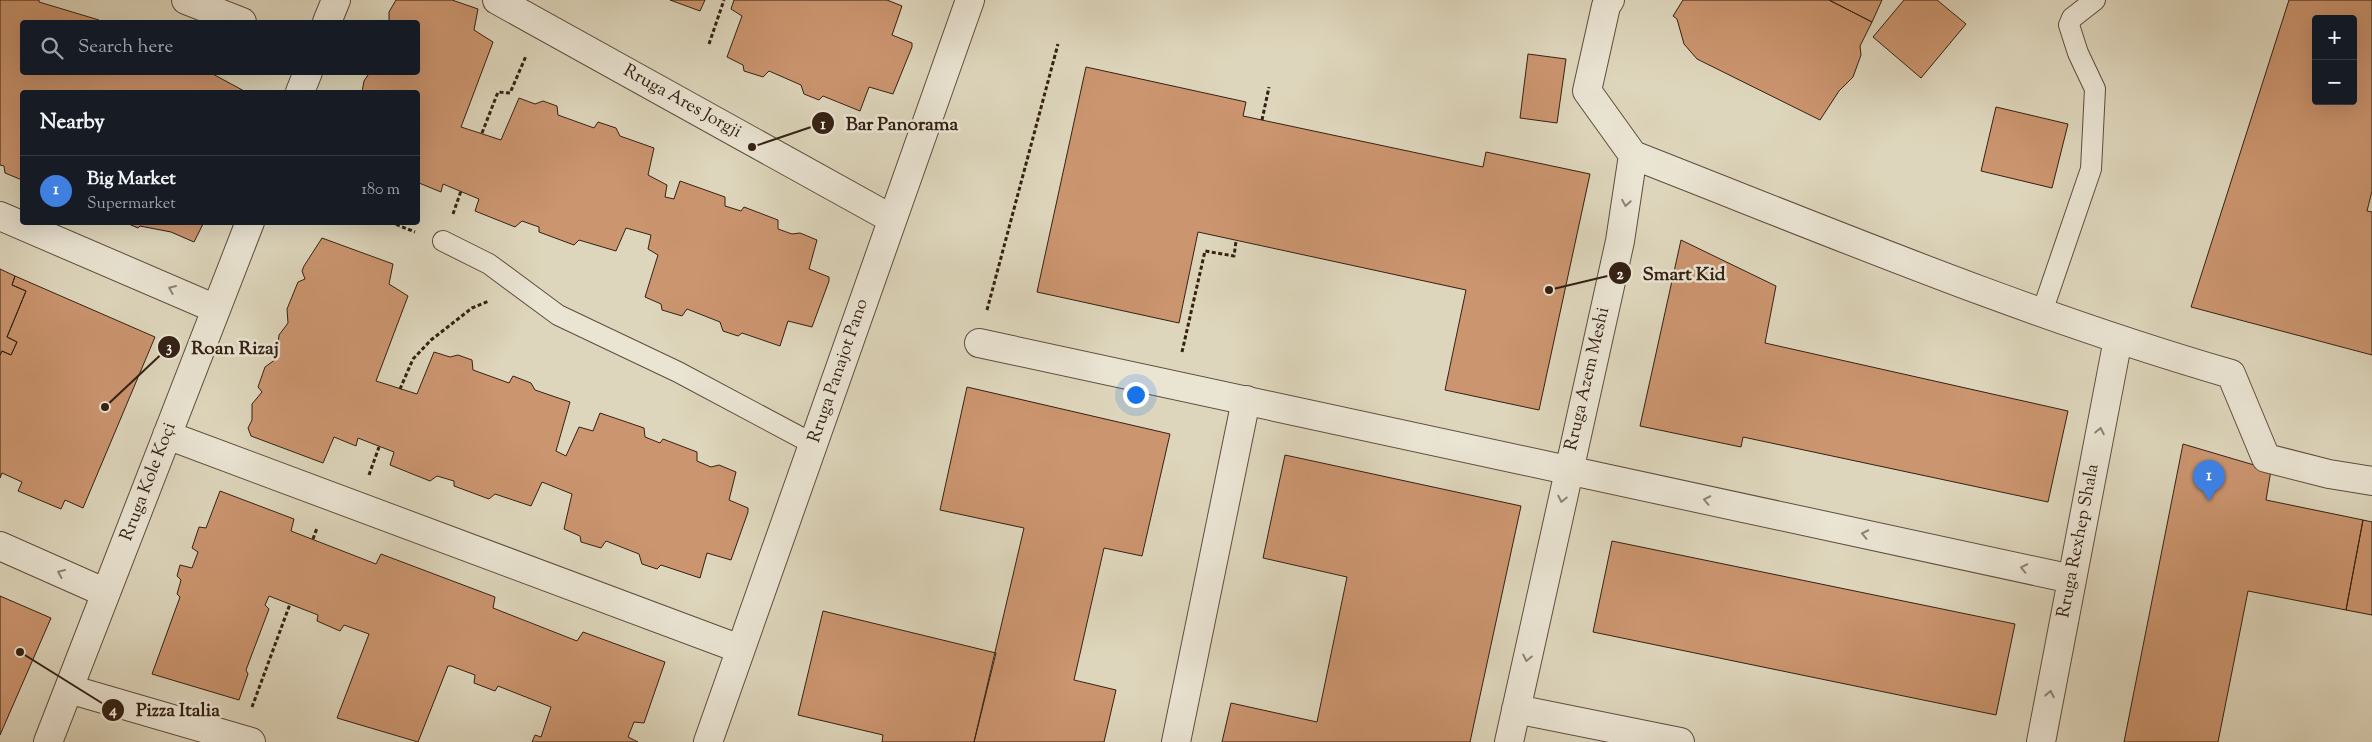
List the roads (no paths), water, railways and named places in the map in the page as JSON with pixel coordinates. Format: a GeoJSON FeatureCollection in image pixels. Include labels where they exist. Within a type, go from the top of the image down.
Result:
{"type":"FeatureCollection","features":[{"type":"Feature","properties":{"kind":"street"},"geometry":{"type":"LineString","coordinates":[[186,0],[237,20]]}},
{"type":"Feature","properties":{"kind":"street"},"geometry":{"type":"LineString","coordinates":[[328,20],[336,0]]}},
{"type":"Feature","properties":{"kind":"street","name":"Rruga Ares Jorgji"},"geometry":{"type":"LineString","coordinates":[[497,0],[892,219]]}},
{"type":"Feature","properties":{"kind":"street"},"geometry":{"type":"LineString","coordinates":[[1610,0],[1606,6],[1587,91],[1633,155],[2042,312],[2118,339],[2231,374],[2266,458],[2329,474],[2372,481]]}},
{"type":"Feature","properties":{"kind":"street","name":"Rruga Panajot Pano"},"geometry":{"type":"LineString","coordinates":[[708,742],[967,1]]}},
{"type":"Feature","properties":{"kind":"street"},"geometry":{"type":"LineString","coordinates":[[301,90],[307,75]]}},
{"type":"Feature","properties":{"kind":"street","name":"Rruga Azem Meshi"},"geometry":{"type":"LineString","coordinates":[[1509,742],[1620,241],[1633,155]]}},
{"type":"Feature","properties":{"kind":"street"},"geometry":{"type":"LineString","coordinates":[[0,216],[20,225]]}},
{"type":"Feature","properties":{"kind":"street"},"geometry":{"type":"LineString","coordinates":[[21,225],[216,308]]}},
{"type":"Feature","properties":{"kind":"street","name":"Rruga Kole Koçi"},"geometry":{"type":"LineString","coordinates":[[48,742],[249,225]]}},
{"type":"Feature","properties":{"kind":"street","name":"Rruga Rexhep Shala"},"geometry":{"type":"LineString","coordinates":[[2041,742],[2118,339]]}},
{"type":"Feature","properties":{"kind":"street"},"geometry":{"type":"LineString","coordinates":[[979,343],[2072,578]]}},
{"type":"Feature","properties":{"kind":"street"},"geometry":{"type":"LineString","coordinates":[[1176,742],[1246,400]]}},
{"type":"Feature","properties":{"kind":"street"},"geometry":{"type":"LineString","coordinates":[[167,435],[740,650]]}},
{"type":"Feature","properties":{"kind":"street"},"geometry":{"type":"LineString","coordinates":[[0,546],[106,593]]}},
{"type":"Feature","properties":{"kind":"street"},"geometry":{"type":"LineString","coordinates":[[69,689],[248,741]]}},
{"type":"Feature","properties":{"kind":"street"},"geometry":{"type":"LineString","coordinates":[[1516,709],[1680,742]]}},
{"type":"Feature","properties":{"kind":"lane"},"geometry":{"type":"LineString","coordinates":[[2042,312],[2091,169],[2096,89],[2078,53],[2068,26],[2072,18],[2095,0]]}},
{"type":"Feature","properties":{"kind":"lane"},"geometry":{"type":"LineString","coordinates":[[442,242],[489,264],[558,315],[678,372],[813,444]]}},
{"type":"Feature","properties":{"kind":"place","name":"Bar Panorama"},"geometry":{"type":"Point","coordinates":[752,147]}},
{"type":"Feature","properties":{"kind":"place","name":"Smart Kid"},"geometry":{"type":"Point","coordinates":[1549,290]}},
{"type":"Feature","properties":{"kind":"place","name":"Roan Rizaj"},"geometry":{"type":"Point","coordinates":[105,407]}},
{"type":"Feature","properties":{"kind":"place","name":"Big Market"},"geometry":{"type":"Point","coordinates":[2209,501]}},
{"type":"Feature","properties":{"kind":"place","name":"Pizza Italia"},"geometry":{"type":"Point","coordinates":[20,652]}}]}
